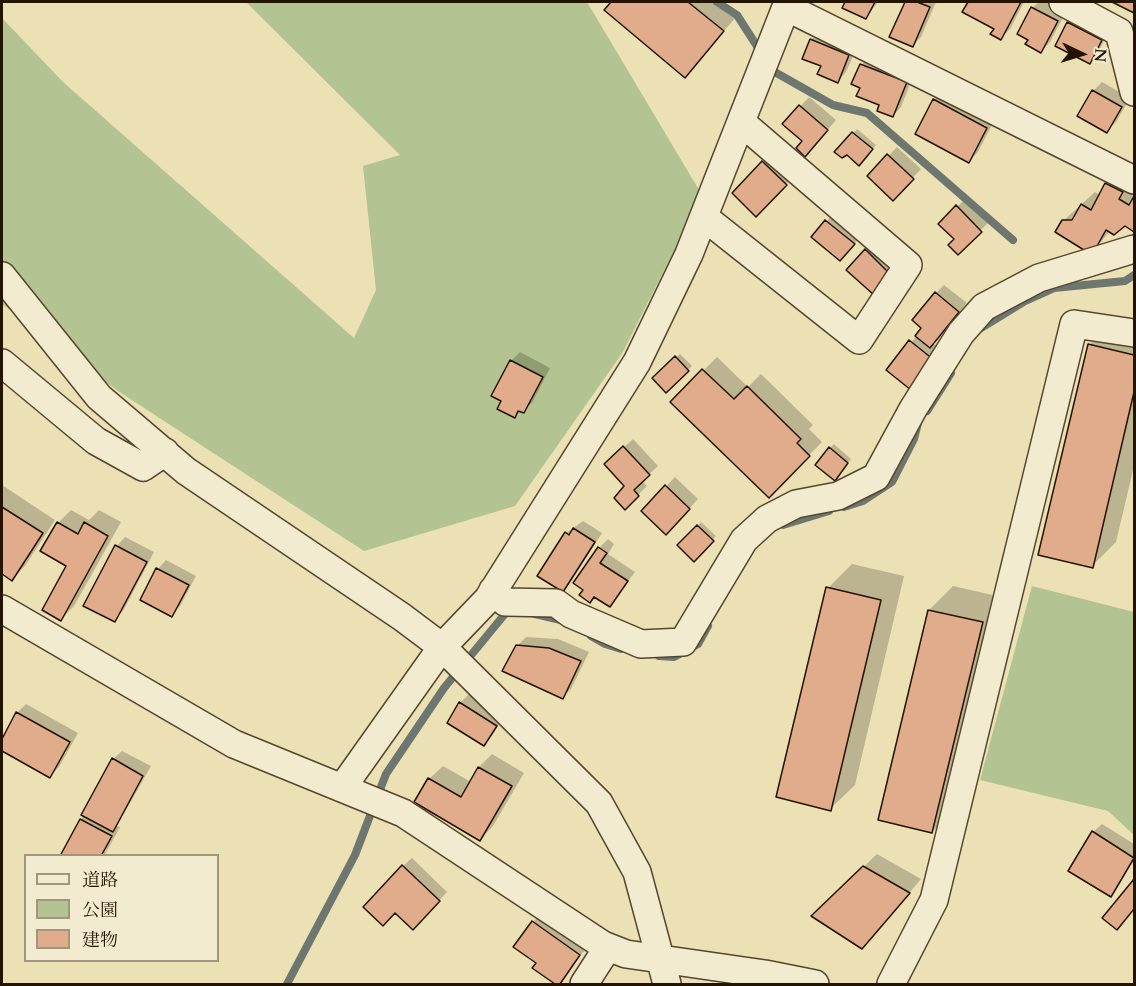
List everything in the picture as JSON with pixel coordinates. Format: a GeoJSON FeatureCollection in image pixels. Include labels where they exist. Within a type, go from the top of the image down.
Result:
{"type":"FeatureCollection","features":[{"type":"Feature","properties":{"kind":"street"},"geometry":{"type":"LineString","coordinates":[[1063,2],[1119,32],[1134,92]]}},
{"type":"Feature","properties":{"kind":"street"},"geometry":{"type":"LineString","coordinates":[[352,792],[446,651],[493,590],[637,362],[689,254],[787,4],[1134,179]]}},
{"type":"Feature","properties":{"kind":"street"},"geometry":{"type":"LineString","coordinates":[[704,217],[859,340],[908,266],[741,122]]}},
{"type":"Feature","properties":{"kind":"street"},"geometry":{"type":"LineString","coordinates":[[493,590],[506,602],[556,603],[571,614],[641,644],[683,642],[744,540],[767,519],[796,504],[838,496],[876,477],[913,409],[955,342],[984,307],[1040,278],[1134,249]]}},
{"type":"Feature","properties":{"kind":"street"},"geometry":{"type":"LineString","coordinates":[[2,276],[99,397],[186,471],[402,617],[446,651],[598,803],[637,872],[667,984]]}},
{"type":"Feature","properties":{"kind":"street"},"geometry":{"type":"LineString","coordinates":[[891,984],[934,900],[1074,324],[1134,333]]}},
{"type":"Feature","properties":{"kind":"street"},"geometry":{"type":"LineString","coordinates":[[2,363],[96,441],[143,466],[165,452]]}},
{"type":"Feature","properties":{"kind":"street"},"geometry":{"type":"LineString","coordinates":[[2,609],[234,744],[392,809],[608,947],[626,954],[659,957],[815,984]]}},
{"type":"Feature","properties":{"kind":"street"},"geometry":{"type":"LineString","coordinates":[[584,984],[608,947]]}},
{"type":"Feature","properties":{"kind":"green space"},"geometry":{"type":"Polygon","coordinates":[[[246,2],[587,2],[702,195],[623,352],[515,506],[364,551],[118,391],[2,304],[2,18],[63,82],[354,338],[376,290],[363,166],[400,155],[246,2]]]}},
{"type":"Feature","properties":{"kind":"green space"},"geometry":{"type":"Polygon","coordinates":[[[1032,586],[1134,612],[1134,835],[1108,811],[980,780],[1032,586]]]}},
{"type":"Feature","properties":{"kind":"building"},"geometry":{"type":"Polygon","coordinates":[[[611,2],[688,2],[724,31],[685,78],[604,10],[611,2]]]}},
{"type":"Feature","properties":{"kind":"building"},"geometry":{"type":"Polygon","coordinates":[[[845,2],[875,2],[866,19],[842,8],[845,2]]]}},
{"type":"Feature","properties":{"kind":"building"},"geometry":{"type":"Polygon","coordinates":[[[905,2],[917,2],[930,7],[913,47],[889,37],[905,2]]]}},
{"type":"Feature","properties":{"kind":"building"},"geometry":{"type":"Polygon","coordinates":[[[968,2],[1021,2],[1001,40],[990,34],[994,29],[962,12],[968,2]]]}},
{"type":"Feature","properties":{"kind":"building"},"geometry":{"type":"Polygon","coordinates":[[[1112,2],[1134,2],[1134,13],[1112,2]]]}},
{"type":"Feature","properties":{"kind":"building"},"geometry":{"type":"Polygon","coordinates":[[[1031,7],[1058,21],[1041,53],[1025,44],[1028,40],[1017,34],[1031,7]]]}},
{"type":"Feature","properties":{"kind":"building"},"geometry":{"type":"Polygon","coordinates":[[[1067,22],[1102,40],[1090,64],[1055,46],[1067,22]]]}},
{"type":"Feature","properties":{"kind":"building"},"geometry":{"type":"Polygon","coordinates":[[[810,39],[849,55],[838,83],[817,74],[821,66],[802,59],[810,39]]]}},
{"type":"Feature","properties":{"kind":"building"},"geometry":{"type":"Polygon","coordinates":[[[860,64],[907,82],[893,117],[877,111],[879,105],[856,96],[860,88],[851,84],[860,64]]]}},
{"type":"Feature","properties":{"kind":"building"},"geometry":{"type":"Polygon","coordinates":[[[1092,90],[1122,107],[1107,133],[1077,116],[1092,90]]]}},
{"type":"Feature","properties":{"kind":"building"},"geometry":{"type":"Polygon","coordinates":[[[933,99],[987,128],[969,163],[915,134],[933,99]]]}},
{"type":"Feature","properties":{"kind":"building"},"geometry":{"type":"Polygon","coordinates":[[[799,105],[828,130],[805,157],[796,148],[802,141],[782,124],[799,105]]]}},
{"type":"Feature","properties":{"kind":"building"},"geometry":{"type":"Polygon","coordinates":[[[852,132],[873,149],[859,166],[847,155],[842,158],[834,152],[852,132]]]}},
{"type":"Feature","properties":{"kind":"building"},"geometry":{"type":"Polygon","coordinates":[[[887,154],[914,179],[893,201],[867,176],[887,154]]]}},
{"type":"Feature","properties":{"kind":"building"},"geometry":{"type":"Polygon","coordinates":[[[762,161],[787,185],[756,217],[732,193],[762,161]]]}},
{"type":"Feature","properties":{"kind":"building"},"geometry":{"type":"Polygon","coordinates":[[[1105,183],[1123,192],[1119,199],[1129,205],[1134,196],[1134,232],[1125,226],[1114,235],[1106,230],[1092,255],[1055,232],[1062,220],[1072,220],[1081,204],[1091,210],[1105,183]]]}},
{"type":"Feature","properties":{"kind":"building"},"geometry":{"type":"Polygon","coordinates":[[[956,205],[982,232],[958,255],[948,245],[954,239],[938,224],[956,205]]]}},
{"type":"Feature","properties":{"kind":"building"},"geometry":{"type":"Polygon","coordinates":[[[825,220],[855,244],[840,261],[811,237],[825,220]]]}},
{"type":"Feature","properties":{"kind":"building"},"geometry":{"type":"Polygon","coordinates":[[[865,249],[890,274],[874,295],[846,270],[865,249]]]}},
{"type":"Feature","properties":{"kind":"building"},"geometry":{"type":"Polygon","coordinates":[[[935,292],[959,312],[930,348],[915,336],[921,328],[912,320],[935,292]]]}},
{"type":"Feature","properties":{"kind":"building"},"geometry":{"type":"Polygon","coordinates":[[[909,340],[934,360],[911,390],[886,370],[909,340]]]}},
{"type":"Feature","properties":{"kind":"building"},"geometry":{"type":"Polygon","coordinates":[[[1088,344],[1134,355],[1134,392],[1093,568],[1038,555],[1088,344]]]}},
{"type":"Feature","properties":{"kind":"building"},"geometry":{"type":"Polygon","coordinates":[[[675,356],[689,371],[666,393],[652,378],[675,356]]]}},
{"type":"Feature","properties":{"kind":"building"},"geometry":{"type":"Polygon","coordinates":[[[510,360],[543,377],[524,413],[518,411],[515,418],[497,409],[501,401],[491,396],[510,360]]]}},
{"type":"Feature","properties":{"kind":"building"},"geometry":{"type":"Polygon","coordinates":[[[702,369],[734,399],[747,386],[801,439],[797,443],[810,456],[769,498],[670,402],[702,369]]]}},
{"type":"Feature","properties":{"kind":"building"},"geometry":{"type":"Polygon","coordinates":[[[623,446],[650,475],[634,490],[639,496],[625,510],[614,498],[624,486],[604,464],[623,446]]]}},
{"type":"Feature","properties":{"kind":"building"},"geometry":{"type":"Polygon","coordinates":[[[829,447],[848,463],[835,481],[815,465],[829,447]]]}},
{"type":"Feature","properties":{"kind":"building"},"geometry":{"type":"Polygon","coordinates":[[[665,485],[690,509],[666,535],[641,511],[665,485]]]}},
{"type":"Feature","properties":{"kind":"building"},"geometry":{"type":"Polygon","coordinates":[[[2,507],[43,533],[12,581],[2,574],[2,507]]]}},
{"type":"Feature","properties":{"kind":"building"},"geometry":{"type":"Polygon","coordinates":[[[57,522],[78,534],[84,522],[108,536],[61,621],[42,610],[66,566],[40,551],[57,522]]]}},
{"type":"Feature","properties":{"kind":"building"},"geometry":{"type":"Polygon","coordinates":[[[697,525],[714,541],[694,562],[677,545],[697,525]]]}},
{"type":"Feature","properties":{"kind":"building"},"geometry":{"type":"Polygon","coordinates":[[[573,528],[595,542],[563,592],[537,576],[565,532],[569,535],[573,528]]]}},
{"type":"Feature","properties":{"kind":"building"},"geometry":{"type":"Polygon","coordinates":[[[115,545],[147,562],[115,622],[83,606],[115,545]]]}},
{"type":"Feature","properties":{"kind":"building"},"geometry":{"type":"Polygon","coordinates":[[[598,547],[607,553],[600,563],[628,581],[610,607],[594,597],[590,603],[579,595],[583,590],[573,583],[598,547]]]}},
{"type":"Feature","properties":{"kind":"building"},"geometry":{"type":"Polygon","coordinates":[[[156,568],[189,585],[172,617],[140,600],[156,568]]]}},
{"type":"Feature","properties":{"kind":"building"},"geometry":{"type":"Polygon","coordinates":[[[826,587],[881,600],[831,811],[776,797],[826,587]]]}},
{"type":"Feature","properties":{"kind":"building"},"geometry":{"type":"Polygon","coordinates":[[[928,610],[983,622],[932,833],[878,820],[928,610]]]}},
{"type":"Feature","properties":{"kind":"building"},"geometry":{"type":"Polygon","coordinates":[[[516,645],[549,648],[581,661],[563,699],[502,671],[516,645]]]}},
{"type":"Feature","properties":{"kind":"building"},"geometry":{"type":"Polygon","coordinates":[[[459,702],[497,726],[484,746],[447,723],[459,702]]]}},
{"type":"Feature","properties":{"kind":"building"},"geometry":{"type":"Polygon","coordinates":[[[16,712],[70,742],[50,778],[2,751],[2,739],[16,712]]]}},
{"type":"Feature","properties":{"kind":"building"},"geometry":{"type":"Polygon","coordinates":[[[112,758],[143,776],[113,832],[81,815],[112,758]]]}},
{"type":"Feature","properties":{"kind":"building"},"geometry":{"type":"Polygon","coordinates":[[[478,767],[512,786],[480,841],[414,802],[428,778],[461,797],[478,767]]]}},
{"type":"Feature","properties":{"kind":"building"},"geometry":{"type":"Polygon","coordinates":[[[80,819],[112,836],[102,854],[61,854],[80,819]]]}},
{"type":"Feature","properties":{"kind":"building"},"geometry":{"type":"Polygon","coordinates":[[[1092,831],[1134,858],[1111,897],[1068,871],[1092,831]]]}},
{"type":"Feature","properties":{"kind":"building"},"geometry":{"type":"Polygon","coordinates":[[[402,865],[440,901],[413,930],[395,913],[383,926],[363,907],[402,865]]]}},
{"type":"Feature","properties":{"kind":"building"},"geometry":{"type":"Polygon","coordinates":[[[863,866],[910,893],[862,949],[811,916],[863,866]]]}},
{"type":"Feature","properties":{"kind":"building"},"geometry":{"type":"Polygon","coordinates":[[[1134,879],[1134,909],[1117,930],[1102,918],[1134,879]]]}},
{"type":"Feature","properties":{"kind":"building"},"geometry":{"type":"Polygon","coordinates":[[[532,921],[580,955],[560,984],[555,984],[532,968],[536,963],[513,947],[532,921]]]}},
{"type":"Feature","properties":{"kind":"waterway"},"geometry":{"type":"LineString","coordinates":[[717,2],[737,15],[762,54]]}},
{"type":"Feature","properties":{"kind":"waterway"},"geometry":{"type":"LineString","coordinates":[[769,64],[773,71],[833,105],[867,113],[1013,240]]}},
{"type":"Feature","properties":{"kind":"waterway"},"geometry":{"type":"LineString","coordinates":[[981,328],[1025,301],[1054,288],[1125,281],[1134,275]]}},
{"type":"Feature","properties":{"kind":"waterway"},"geometry":{"type":"LineString","coordinates":[[927,411],[951,373]]}},
{"type":"Feature","properties":{"kind":"waterway"},"geometry":{"type":"LineString","coordinates":[[844,507],[863,501],[892,482],[914,439],[918,423]]}},
{"type":"Feature","properties":{"kind":"waterway"},"geometry":{"type":"LineString","coordinates":[[783,525],[829,511]]}},
{"type":"Feature","properties":{"kind":"waterway"},"geometry":{"type":"LineString","coordinates":[[287,984],[355,855],[386,774],[444,688],[509,609]]}},
{"type":"Feature","properties":{"kind":"waterway"},"geometry":{"type":"LineString","coordinates":[[535,614],[565,621]]}},
{"type":"Feature","properties":{"kind":"waterway"},"geometry":{"type":"LineString","coordinates":[[659,656],[674,657],[698,644],[708,626]]}},
{"type":"Feature","properties":{"kind":"waterway"},"geometry":{"type":"LineString","coordinates":[[591,636],[621,649]]}}]}
